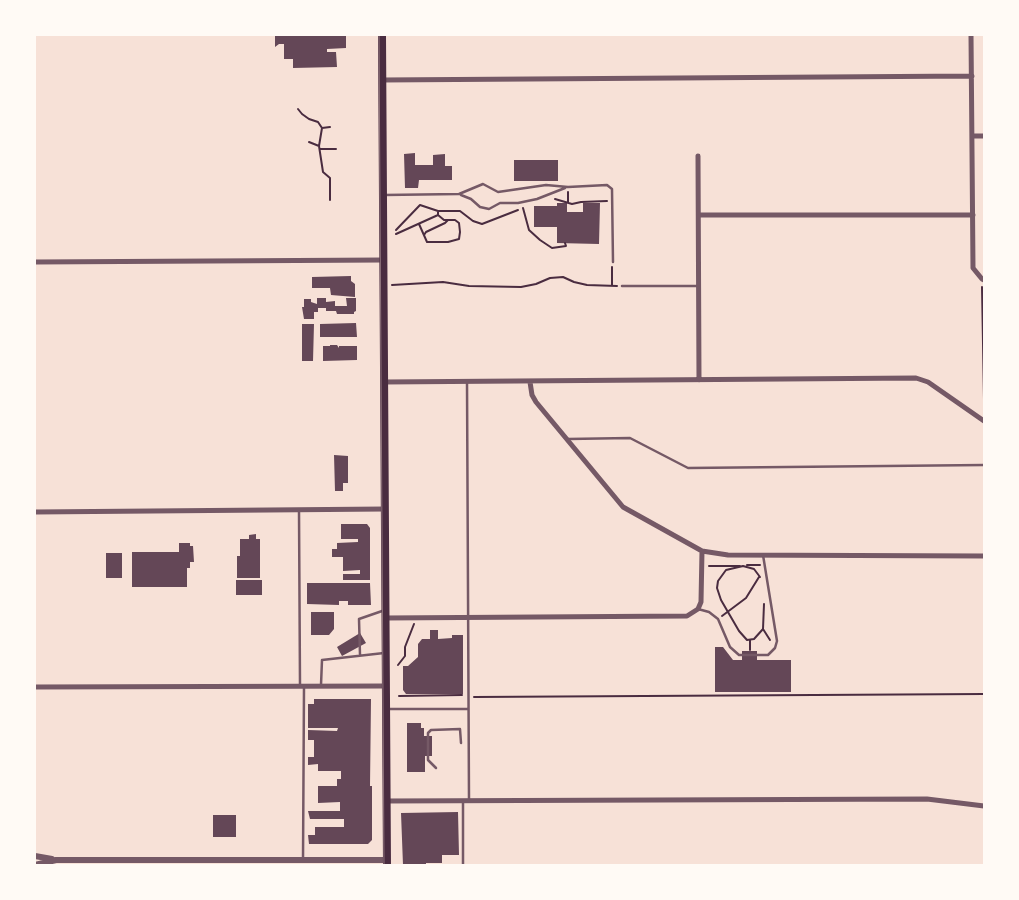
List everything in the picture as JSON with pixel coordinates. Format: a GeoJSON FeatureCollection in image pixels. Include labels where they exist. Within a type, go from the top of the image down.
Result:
{"type":"FeatureCollection","features":[{"type":"Feature","properties":{"kind":"main road"},"geometry":{"type":"LineString","coordinates":[[382,35],[387,862]]}},
{"type":"Feature","properties":{"kind":"street"},"geometry":{"type":"LineString","coordinates":[[971,35],[974,268],[983,280]]}},
{"type":"Feature","properties":{"kind":"street"},"geometry":{"type":"LineString","coordinates":[[382,80],[972,76]]}},
{"type":"Feature","properties":{"kind":"street"},"geometry":{"type":"LineString","coordinates":[[972,136],[984,136]]}},
{"type":"Feature","properties":{"kind":"street"},"geometry":{"type":"LineString","coordinates":[[698,156],[699,380]]}},
{"type":"Feature","properties":{"kind":"street"},"geometry":{"type":"LineString","coordinates":[[699,215],[973,215]]}},
{"type":"Feature","properties":{"kind":"street"},"geometry":{"type":"LineString","coordinates":[[35,262],[383,260]]}},
{"type":"Feature","properties":{"kind":"street"},"geometry":{"type":"LineString","coordinates":[[384,382],[916,378],[928,382],[984,421]]}},
{"type":"Feature","properties":{"kind":"street"},"geometry":{"type":"LineString","coordinates":[[530,382],[532,395],[536,402],[623,507],[702,552],[728,556],[984,556]]}},
{"type":"Feature","properties":{"kind":"street"},"geometry":{"type":"LineString","coordinates":[[35,512],[385,509]]}},
{"type":"Feature","properties":{"kind":"street"},"geometry":{"type":"LineString","coordinates":[[385,614],[416,618],[687,616],[698,609],[701,602],[702,552]]}},
{"type":"Feature","properties":{"kind":"street"},"geometry":{"type":"LineString","coordinates":[[35,687],[385,686]]}},
{"type":"Feature","properties":{"kind":"street"},"geometry":{"type":"LineString","coordinates":[[386,801],[927,799],[984,806]]}},
{"type":"Feature","properties":{"kind":"street"},"geometry":{"type":"LineString","coordinates":[[35,856],[56,860],[284,859],[387,862]]}},
{"type":"Feature","properties":{"kind":"street"},"geometry":{"type":"LineString","coordinates":[[35,865],[56,860]]}},
{"type":"Feature","properties":{"kind":"lane"},"geometry":{"type":"LineString","coordinates":[[383,194],[459,194],[470,191],[482,184],[498,192],[546,185],[568,187],[607,186],[612,188],[612,262]]}},
{"type":"Feature","properties":{"kind":"lane"},"geometry":{"type":"LineString","coordinates":[[459,194],[471,199],[480,207],[489,209],[500,203],[518,203],[537,199],[568,187]]}},
{"type":"Feature","properties":{"kind":"lane"},"geometry":{"type":"LineString","coordinates":[[622,286],[699,286]]}},
{"type":"Feature","properties":{"kind":"lane"},"geometry":{"type":"LineString","coordinates":[[463,865],[468,708],[467,382]]}},
{"type":"Feature","properties":{"kind":"lane"},"geometry":{"type":"LineString","coordinates":[[567,439],[630,438],[688,468],[984,465]]}},
{"type":"Feature","properties":{"kind":"lane"},"geometry":{"type":"LineString","coordinates":[[300,510],[303,860]]}},
{"type":"Feature","properties":{"kind":"lane"},"geometry":{"type":"LineString","coordinates":[[698,609],[709,612],[718,619],[730,647],[739,655],[768,655],[775,648],[776,641],[763,555]]}},
{"type":"Feature","properties":{"kind":"lane"},"geometry":{"type":"LineString","coordinates":[[360,655],[359,619],[385,614]]}},
{"type":"Feature","properties":{"kind":"lane"},"geometry":{"type":"LineString","coordinates":[[321,686],[322,660],[385,653]]}},
{"type":"Feature","properties":{"kind":"lane"},"geometry":{"type":"LineString","coordinates":[[386,709],[468,708]]}},
{"type":"Feature","properties":{"kind":"lane"},"geometry":{"type":"LineString","coordinates":[[436,768],[428,760],[428,733],[432,730],[460,729],[461,743]]}},
{"type":"Feature","properties":{"kind":"path"},"geometry":{"type":"LineString","coordinates":[[298,109],[309,119],[318,122],[322,128],[320,148],[323,172],[330,178],[330,200]]}},
{"type":"Feature","properties":{"kind":"path"},"geometry":{"type":"LineString","coordinates":[[322,128],[330,128]]}},
{"type":"Feature","properties":{"kind":"path"},"geometry":{"type":"LineString","coordinates":[[309,142],[320,148],[336,149]]}},
{"type":"Feature","properties":{"kind":"path"},"geometry":{"type":"LineString","coordinates":[[568,187],[568,202]]}},
{"type":"Feature","properties":{"kind":"path"},"geometry":{"type":"LineString","coordinates":[[553,198],[572,204],[612,201]]}},
{"type":"Feature","properties":{"kind":"path"},"geometry":{"type":"LineString","coordinates":[[396,230],[420,205],[438,211],[460,211],[472,221],[482,224],[521,208],[529,230],[540,240],[552,248],[566,246],[565,243]]}},
{"type":"Feature","properties":{"kind":"path"},"geometry":{"type":"LineString","coordinates":[[419,224],[427,242],[448,242],[459,239],[459,223],[455,220],[440,218],[438,215]]}},
{"type":"Feature","properties":{"kind":"path"},"geometry":{"type":"LineString","coordinates":[[396,234],[438,215]]}},
{"type":"Feature","properties":{"kind":"path"},"geometry":{"type":"LineString","coordinates":[[424,235],[448,220]]}},
{"type":"Feature","properties":{"kind":"path"},"geometry":{"type":"LineString","coordinates":[[612,262],[612,286]]}},
{"type":"Feature","properties":{"kind":"path"},"geometry":{"type":"LineString","coordinates":[[383,283],[392,286],[443,282],[470,286],[521,287],[536,284],[550,278],[563,277],[586,285],[622,286]]}},
{"type":"Feature","properties":{"kind":"path"},"geometry":{"type":"LineString","coordinates":[[983,280],[984,399]]}},
{"type":"Feature","properties":{"kind":"path"},"geometry":{"type":"LineString","coordinates":[[702,566],[764,565],[746,598],[718,619]]}},
{"type":"Feature","properties":{"kind":"path"},"geometry":{"type":"LineString","coordinates":[[762,582],[754,569],[744,566],[726,570],[718,581],[717,588],[721,600],[739,631],[747,640],[754,639],[763,629]]}},
{"type":"Feature","properties":{"kind":"path"},"geometry":{"type":"LineString","coordinates":[[764,597],[763,629],[775,648]]}},
{"type":"Feature","properties":{"kind":"path"},"geometry":{"type":"LineString","coordinates":[[398,665],[405,656],[405,647],[416,618]]}},
{"type":"Feature","properties":{"kind":"path"},"geometry":{"type":"LineString","coordinates":[[404,692],[399,696],[462,694],[468,698],[984,694]]}},
{"type":"Feature","properties":{"kind":"building"},"geometry":{"type":"Polygon","coordinates":[[[275,35],[346,35],[346,48],[327,49],[327,52],[336,52],[337,67],[293,68],[293,59],[284,59],[284,44],[279,44],[275,47],[275,35]]]}},
{"type":"Feature","properties":{"kind":"building"},"geometry":{"type":"Polygon","coordinates":[[[415,153],[415,165],[433,165],[433,155],[445,154],[445,166],[452,166],[452,180],[419,180],[418,188],[405,188],[404,154],[415,153]]]}},
{"type":"Feature","properties":{"kind":"building"},"geometry":{"type":"Polygon","coordinates":[[[514,160],[558,160],[558,181],[514,181],[514,160]]]}},
{"type":"Feature","properties":{"kind":"building"},"geometry":{"type":"Polygon","coordinates":[[[557,203],[567,203],[567,212],[583,212],[583,203],[600,203],[599,244],[557,243],[557,227],[534,227],[534,206],[557,206],[557,203]]]}},
{"type":"Feature","properties":{"kind":"building"},"geometry":{"type":"Polygon","coordinates":[[[351,276],[351,281],[355,284],[355,297],[331,295],[330,288],[312,288],[312,277],[351,276]]]}},
{"type":"Feature","properties":{"kind":"building"},"geometry":{"type":"Polygon","coordinates":[[[317,298],[326,298],[326,302],[335,301],[335,306],[347,306],[346,298],[356,298],[356,311],[354,314],[337,314],[336,311],[326,311],[326,308],[318,308],[318,312],[314,312],[314,319],[304,319],[302,307],[304,307],[304,299],[311,299],[311,302],[317,304],[317,298]]]}},
{"type":"Feature","properties":{"kind":"building"},"geometry":{"type":"Polygon","coordinates":[[[356,323],[357,337],[320,337],[320,324],[356,323]]]}},
{"type":"Feature","properties":{"kind":"building"},"geometry":{"type":"Polygon","coordinates":[[[302,324],[314,324],[313,361],[302,361],[302,324]]]}},
{"type":"Feature","properties":{"kind":"building"},"geometry":{"type":"Polygon","coordinates":[[[337,345],[339,348],[339,346],[357,346],[357,360],[323,361],[323,346],[337,345]]]}},
{"type":"Feature","properties":{"kind":"building"},"geometry":{"type":"Polygon","coordinates":[[[334,455],[348,456],[348,483],[343,483],[343,491],[335,491],[334,455]]]}},
{"type":"Feature","properties":{"kind":"building"},"geometry":{"type":"Polygon","coordinates":[[[341,524],[367,524],[370,528],[370,580],[343,580],[343,574],[360,574],[360,570],[343,571],[343,557],[332,557],[332,549],[337,549],[337,543],[358,542],[358,539],[341,539],[341,524]]]}},
{"type":"Feature","properties":{"kind":"building"},"geometry":{"type":"Polygon","coordinates":[[[256,534],[256,539],[260,539],[260,578],[237,578],[237,556],[240,556],[240,539],[249,539],[249,535],[256,534]]]}},
{"type":"Feature","properties":{"kind":"building"},"geometry":{"type":"Polygon","coordinates":[[[179,543],[190,543],[190,546],[193,546],[194,562],[190,562],[190,568],[187,568],[187,587],[132,587],[132,552],[179,552],[179,543]]]}},
{"type":"Feature","properties":{"kind":"building"},"geometry":{"type":"Polygon","coordinates":[[[106,553],[122,553],[122,578],[106,578],[106,553]]]}},
{"type":"Feature","properties":{"kind":"building"},"geometry":{"type":"Polygon","coordinates":[[[236,580],[262,580],[262,595],[236,595],[236,580]]]}},
{"type":"Feature","properties":{"kind":"building"},"geometry":{"type":"Polygon","coordinates":[[[307,583],[370,583],[371,605],[348,605],[348,601],[339,601],[339,605],[307,604],[307,583]]]}},
{"type":"Feature","properties":{"kind":"building"},"geometry":{"type":"Polygon","coordinates":[[[311,612],[334,612],[334,629],[329,635],[311,635],[311,612]]]}},
{"type":"Feature","properties":{"kind":"building"},"geometry":{"type":"Polygon","coordinates":[[[430,630],[438,630],[438,639],[452,638],[452,635],[463,635],[463,694],[406,694],[403,690],[403,666],[408,666],[418,657],[418,644],[422,639],[430,639],[430,630]]]}},
{"type":"Feature","properties":{"kind":"building"},"geometry":{"type":"Polygon","coordinates":[[[360,633],[366,643],[342,656],[337,647],[360,633]]]}},
{"type":"Feature","properties":{"kind":"building"},"geometry":{"type":"Polygon","coordinates":[[[715,647],[723,647],[733,660],[742,660],[742,651],[757,651],[757,660],[791,660],[791,692],[715,692],[715,647]]]}},
{"type":"Feature","properties":{"kind":"building"},"geometry":{"type":"Polygon","coordinates":[[[314,699],[371,699],[370,786],[372,786],[372,840],[368,844],[309,844],[308,835],[315,835],[315,827],[344,827],[344,819],[310,819],[308,811],[340,811],[340,802],[318,803],[318,786],[337,786],[337,779],[341,779],[341,771],[318,771],[318,764],[308,765],[308,757],[314,757],[314,740],[308,740],[308,730],[337,731],[338,728],[308,728],[308,704],[314,704],[314,699]]]}},
{"type":"Feature","properties":{"kind":"building"},"geometry":{"type":"Polygon","coordinates":[[[407,723],[421,723],[421,728],[424,728],[424,736],[432,736],[432,756],[425,756],[425,772],[407,772],[407,723]]]}},
{"type":"Feature","properties":{"kind":"building"},"geometry":{"type":"Polygon","coordinates":[[[458,812],[459,855],[442,855],[442,863],[403,865],[401,813],[458,812]]]}},
{"type":"Feature","properties":{"kind":"building"},"geometry":{"type":"Polygon","coordinates":[[[213,815],[236,815],[236,837],[213,837],[213,815]]]}},
{"type":"Feature","properties":{"kind":"tram line"},"geometry":{"type":"LineString","coordinates":[[379,35],[384,865]]}}]}
